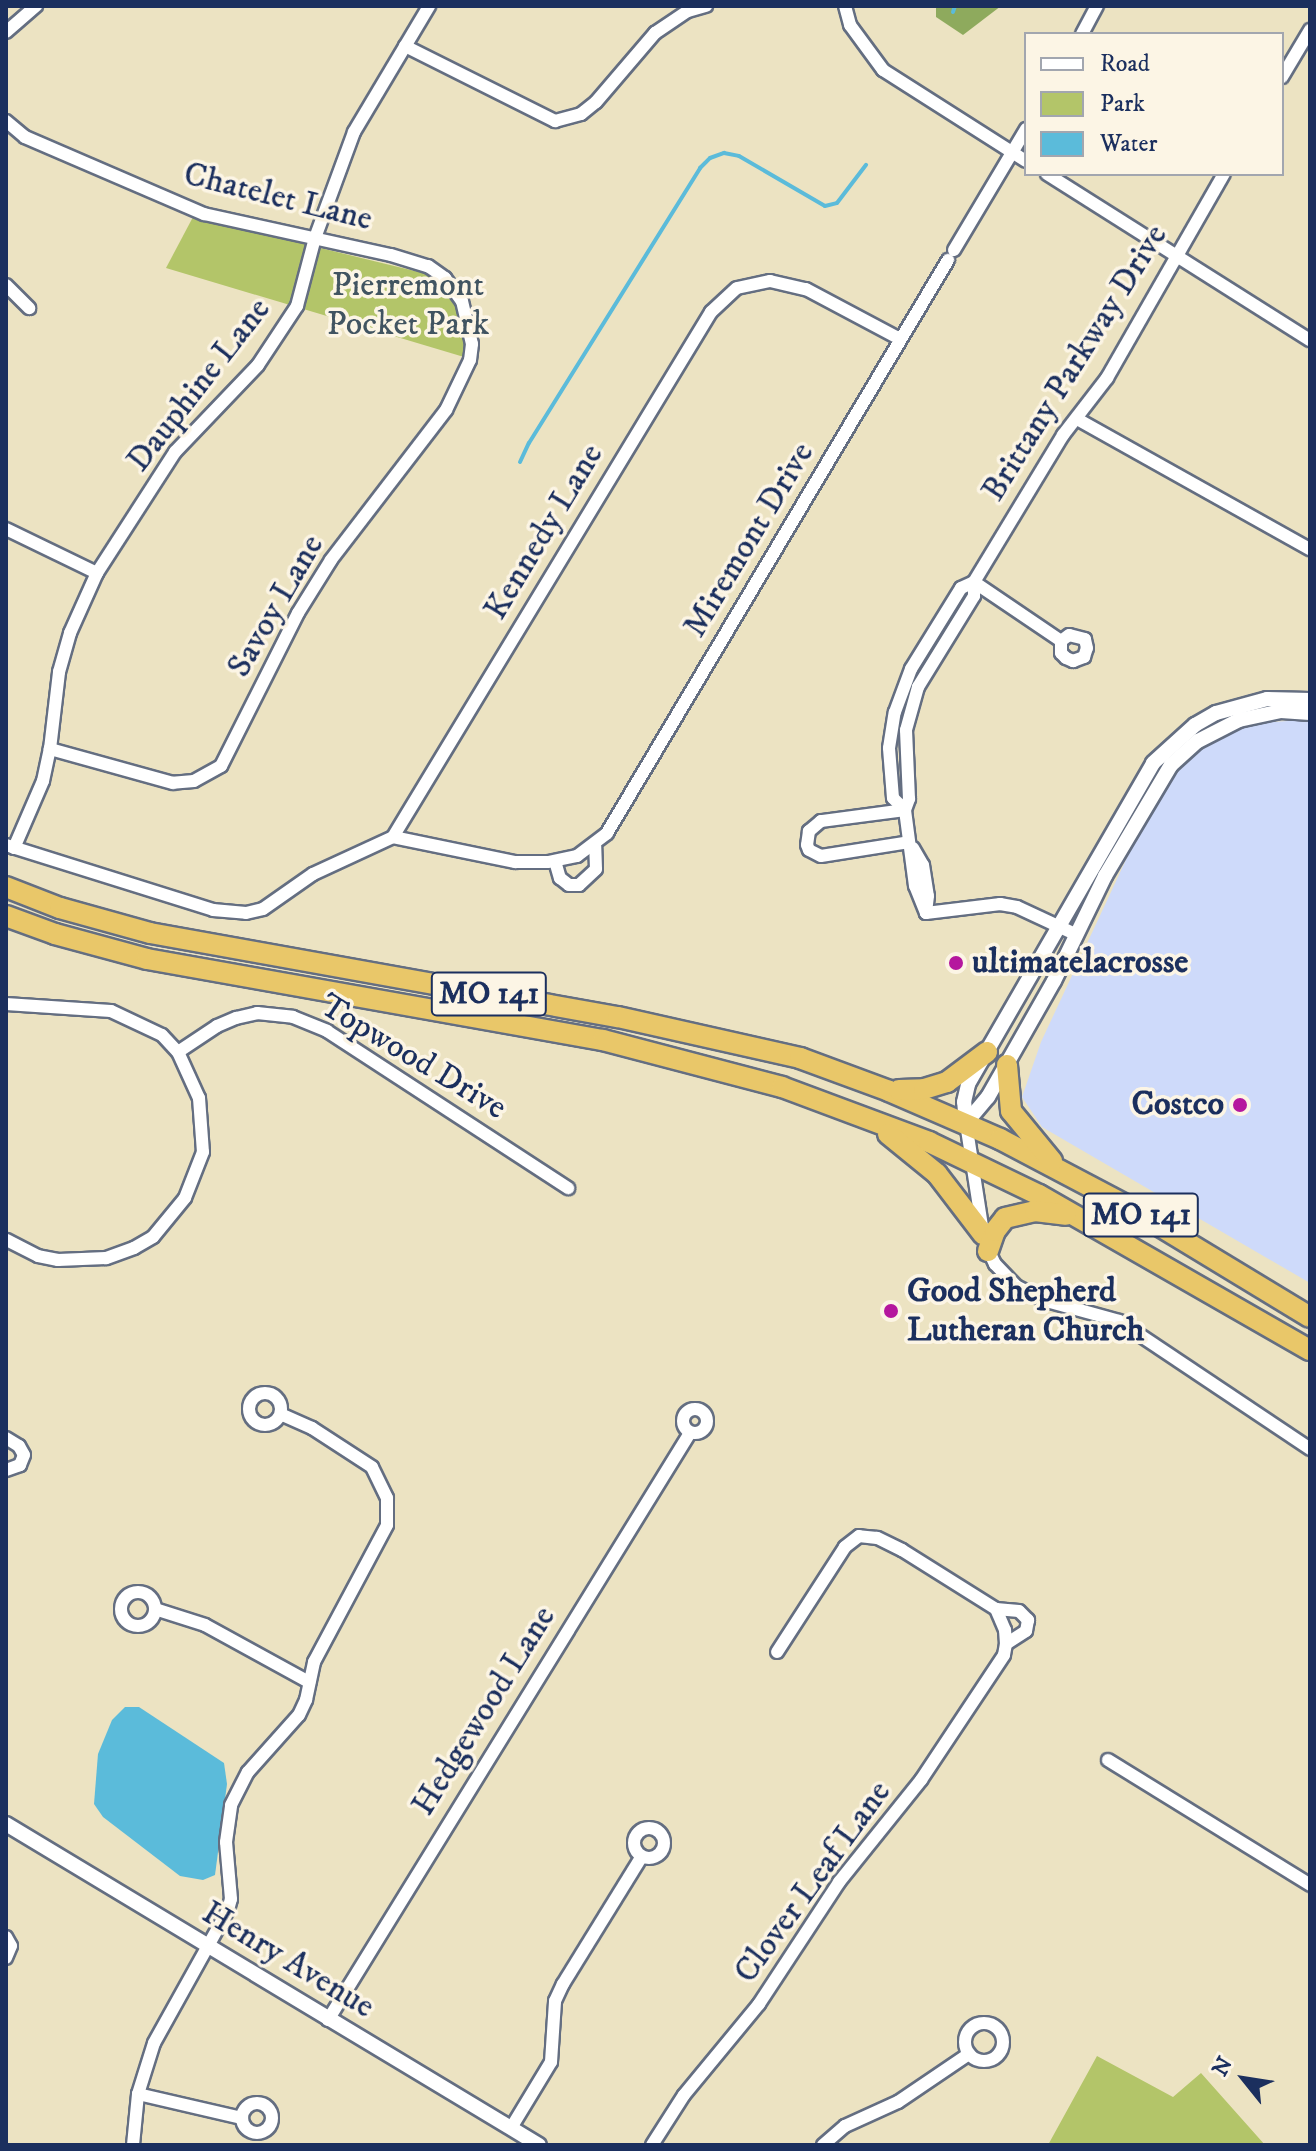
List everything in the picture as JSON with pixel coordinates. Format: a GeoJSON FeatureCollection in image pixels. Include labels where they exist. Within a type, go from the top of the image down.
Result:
{"type":"FeatureCollection","features":[{"type":"Feature","properties":{"kind":"highway","name":"MO 141"},"geometry":{"type":"LineString","coordinates":[[6,887],[60,908],[150,933],[573,1009],[754,1046],[889,1091],[966,1123],[1060,1169],[1310,1317]]}},
{"type":"Feature","properties":{"kind":"highway","name":"MO 141"},"geometry":{"type":"LineString","coordinates":[[6,916],[55,934],[147,959],[648,1051],[767,1083],[865,1117],[970,1161],[1080,1217],[1310,1350]]}},
{"type":"Feature","properties":{"kind":"highway"},"geometry":{"type":"LineString","coordinates":[[889,1091],[924,1089],[947,1082],[987,1052]]}},
{"type":"Feature","properties":{"kind":"highway"},"geometry":{"type":"LineString","coordinates":[[1007,1065],[1011,1111],[1018,1124],[1060,1169]]}},
{"type":"Feature","properties":{"kind":"highway"},"geometry":{"type":"LineString","coordinates":[[865,1117],[937,1174],[986,1242],[1005,1218],[1020,1211],[1080,1217]]}},
{"type":"Feature","properties":{"kind":"highway"},"geometry":{"type":"LineString","coordinates":[[929,1142],[966,1123]]}},
{"type":"Feature","properties":{"kind":"street"},"geometry":{"type":"LineString","coordinates":[[6,32],[36,6]]}},
{"type":"Feature","properties":{"kind":"street","name":"Dauphine Lane"},"geometry":{"type":"LineString","coordinates":[[10,846],[43,781],[59,672],[70,633],[97,573],[175,452],[258,365],[297,306],[315,238],[354,132],[429,6]]}},
{"type":"Feature","properties":{"kind":"street"},"geometry":{"type":"LineString","coordinates":[[405,46],[555,121],[581,114],[596,102],[655,33],[688,11],[706,6]]}},
{"type":"Feature","properties":{"kind":"street"},"geometry":{"type":"LineString","coordinates":[[845,6],[850,25],[883,70],[1024,160]]}},
{"type":"Feature","properties":{"kind":"street"},"geometry":{"type":"LineString","coordinates":[[1083,32],[1097,6]]}},
{"type":"Feature","properties":{"kind":"street"},"geometry":{"type":"LineString","coordinates":[[1284,74],[1310,30]]}},
{"type":"Feature","properties":{"kind":"street","name":"Chatelet Lane"},"geometry":{"type":"LineString","coordinates":[[6,121],[25,137],[204,214],[428,266],[456,291],[470,326]]}},
{"type":"Feature","properties":{"kind":"street","name":"Miremont Drive"},"geometry":{"type":"LineString","coordinates":[[555,861],[560,878],[569,885],[579,885],[596,869],[595,846],[618,815],[1024,132]]}},
{"type":"Feature","properties":{"kind":"street"},"geometry":{"type":"LineString","coordinates":[[1050,176],[1177,253],[1310,340]]}},
{"type":"Feature","properties":{"kind":"street","name":"Brittany Parkway Drive"},"geometry":{"type":"LineString","coordinates":[[1058,926],[1017,907],[1000,904],[926,913],[928,896],[923,865],[909,842],[905,810],[893,798],[889,748],[895,712],[911,669],[961,588],[974,582],[1077,419],[1107,378],[1223,176]]}},
{"type":"Feature","properties":{"kind":"street","name":"Kennedy Lane"},"geometry":{"type":"LineString","coordinates":[[393,837],[711,312],[737,288],[770,281],[806,289],[900,339]]}},
{"type":"Feature","properties":{"kind":"street"},"geometry":{"type":"LineString","coordinates":[[6,285],[29,308]]}},
{"type":"Feature","properties":{"kind":"street","name":"Savoy Lane"},"geometry":{"type":"LineString","coordinates":[[50,749],[173,783],[194,781],[221,766],[314,586],[446,410],[470,360],[470,326]]}},
{"type":"Feature","properties":{"kind":"street"},"geometry":{"type":"LineString","coordinates":[[1077,419],[1310,549]]}},
{"type":"Feature","properties":{"kind":"street"},"geometry":{"type":"LineString","coordinates":[[6,529],[97,573]]}},
{"type":"Feature","properties":{"kind":"street"},"geometry":{"type":"LineString","coordinates":[[974,582],[1061,641]]}},
{"type":"Feature","properties":{"kind":"street"},"geometry":{"type":"LineString","coordinates":[[1310,700],[1267,699],[1240,704],[1195,725],[1169,745],[1139,785],[1058,926],[968,1084],[964,1102],[970,1161],[986,1242],[1004,1276],[1027,1294],[1119,1321],[1310,1449]]}},
{"type":"Feature","properties":{"kind":"street"},"geometry":{"type":"LineString","coordinates":[[966,1123],[988,1097],[1007,1065],[1157,783],[1182,754],[1215,731],[1239,720],[1281,711],[1310,713]]}},
{"type":"Feature","properties":{"kind":"street"},"geometry":{"type":"LineString","coordinates":[[905,810],[821,821],[809,831],[807,845],[821,856],[909,842]]}},
{"type":"Feature","properties":{"kind":"street"},"geometry":{"type":"LineString","coordinates":[[10,846],[213,910],[246,913],[263,909],[313,874],[393,837],[515,862],[555,861],[577,856],[595,846]]}},
{"type":"Feature","properties":{"kind":"street"},"geometry":{"type":"LineString","coordinates":[[1058,926],[1075,934]]}},
{"type":"Feature","properties":{"kind":"street"},"geometry":{"type":"LineString","coordinates":[[6,1004],[111,1011],[162,1035],[178,1052],[199,1098],[203,1152],[189,1191],[167,1222],[153,1237],[134,1248],[106,1258],[48,1258],[6,1240]]}},
{"type":"Feature","properties":{"kind":"street","name":"Topwood Drive"},"geometry":{"type":"LineString","coordinates":[[178,1052],[217,1026],[236,1018],[257,1013],[293,1017],[327,1031],[568,1188]]}},
{"type":"Feature","properties":{"kind":"street"},"geometry":{"type":"LineString","coordinates":[[133,2145],[138,2094],[154,2043],[210,1947],[231,1899],[226,1842],[231,1805],[248,1772],[299,1715],[322,1645],[383,1537],[387,1512],[381,1480],[372,1467],[324,1435],[281,1414]]}},
{"type":"Feature","properties":{"kind":"street","name":"Hedgewood Lane"},"geometry":{"type":"LineString","coordinates":[[328,2020],[690,1433]]}},
{"type":"Feature","properties":{"kind":"street"},"geometry":{"type":"LineString","coordinates":[[6,1438],[19,1446],[24,1455],[20,1465],[6,1470]]}},
{"type":"Feature","properties":{"kind":"street","name":"Clover Leaf Lane"},"geometry":{"type":"LineString","coordinates":[[652,2145],[684,2095],[759,2004],[839,1882],[921,1780],[1004,1655],[1006,1644],[1026,1631],[1028,1620],[1019,1611],[996,1609],[902,1550],[877,1538],[859,1536],[845,1547],[777,1652]]}},
{"type":"Feature","properties":{"kind":"street"},"geometry":{"type":"LineString","coordinates":[[155,1609],[205,1625],[309,1682]]}},
{"type":"Feature","properties":{"kind":"street"},"geometry":{"type":"LineString","coordinates":[[996,1609],[1005,1630],[1006,1644]]}},
{"type":"Feature","properties":{"kind":"street"},"geometry":{"type":"LineString","coordinates":[[1108,1760],[1310,1885]]}},
{"type":"Feature","properties":{"kind":"street","name":"Henry Avenue"},"geometry":{"type":"LineString","coordinates":[[6,1824],[539,2145]]}},
{"type":"Feature","properties":{"kind":"street"},"geometry":{"type":"LineString","coordinates":[[511,2128],[551,2062],[555,2001],[563,1984],[642,1856]]}},
{"type":"Feature","properties":{"kind":"street"},"geometry":{"type":"LineString","coordinates":[[6,1937],[11,1946],[6,1958]]}},
{"type":"Feature","properties":{"kind":"street"},"geometry":{"type":"LineString","coordinates":[[823,2145],[845,2126],[898,2102],[969,2054]]}},
{"type":"Feature","properties":{"kind":"street"},"geometry":{"type":"LineString","coordinates":[[138,2094],[242,2118]]}},
{"type":"Feature","properties":{"kind":"shaded area"},"geometry":{"type":"Polygon","coordinates":[[[1310,721],[1310,1283],[1042,1127],[1022,1097],[1041,1042],[1131,849],[1170,781],[1200,745],[1251,723],[1310,721]]]}},
{"type":"Feature","properties":{"kind":"green space"},"geometry":{"type":"Polygon","coordinates":[[[936,6],[1001,6],[963,35],[936,17],[936,6]]]}},
{"type":"Feature","properties":{"kind":"green space","name":"Pierremont Pocket Park"},"geometry":{"type":"Polygon","coordinates":[[[193,217],[423,273],[439,283],[459,310],[466,339],[464,357],[166,268],[193,217]]]}},
{"type":"Feature","properties":{"kind":"green space"},"geometry":{"type":"Polygon","coordinates":[[[1097,2056],[1173,2097],[1201,2073],[1265,2145],[1048,2145],[1097,2056]]]}},
{"type":"Feature","properties":{"kind":"water"},"geometry":{"type":"Polygon","coordinates":[[[125,1707],[139,1707],[224,1763],[227,1784],[215,1875],[203,1880],[180,1876],[103,1817],[94,1804],[98,1754],[112,1720],[125,1707]]]}},
{"type":"Feature","properties":{"kind":"waterway"},"geometry":{"type":"LineString","coordinates":[[953,12],[955,6]]}},
{"type":"Feature","properties":{"kind":"waterway"},"geometry":{"type":"LineString","coordinates":[[520,462],[700,168],[710,158],[724,153],[739,156],[825,206],[837,203],[866,165]]}},
{"type":"Feature","properties":{"kind":"place","name":"ultimatelacrosse"},"geometry":{"type":"Point","coordinates":[956,963]}},
{"type":"Feature","properties":{"kind":"place","name":"Costco"},"geometry":{"type":"Point","coordinates":[1240,1105]}},
{"type":"Feature","properties":{"kind":"place","name":"Good Shepherd Lutheran Church"},"geometry":{"type":"Point","coordinates":[891,1311]}}]}
